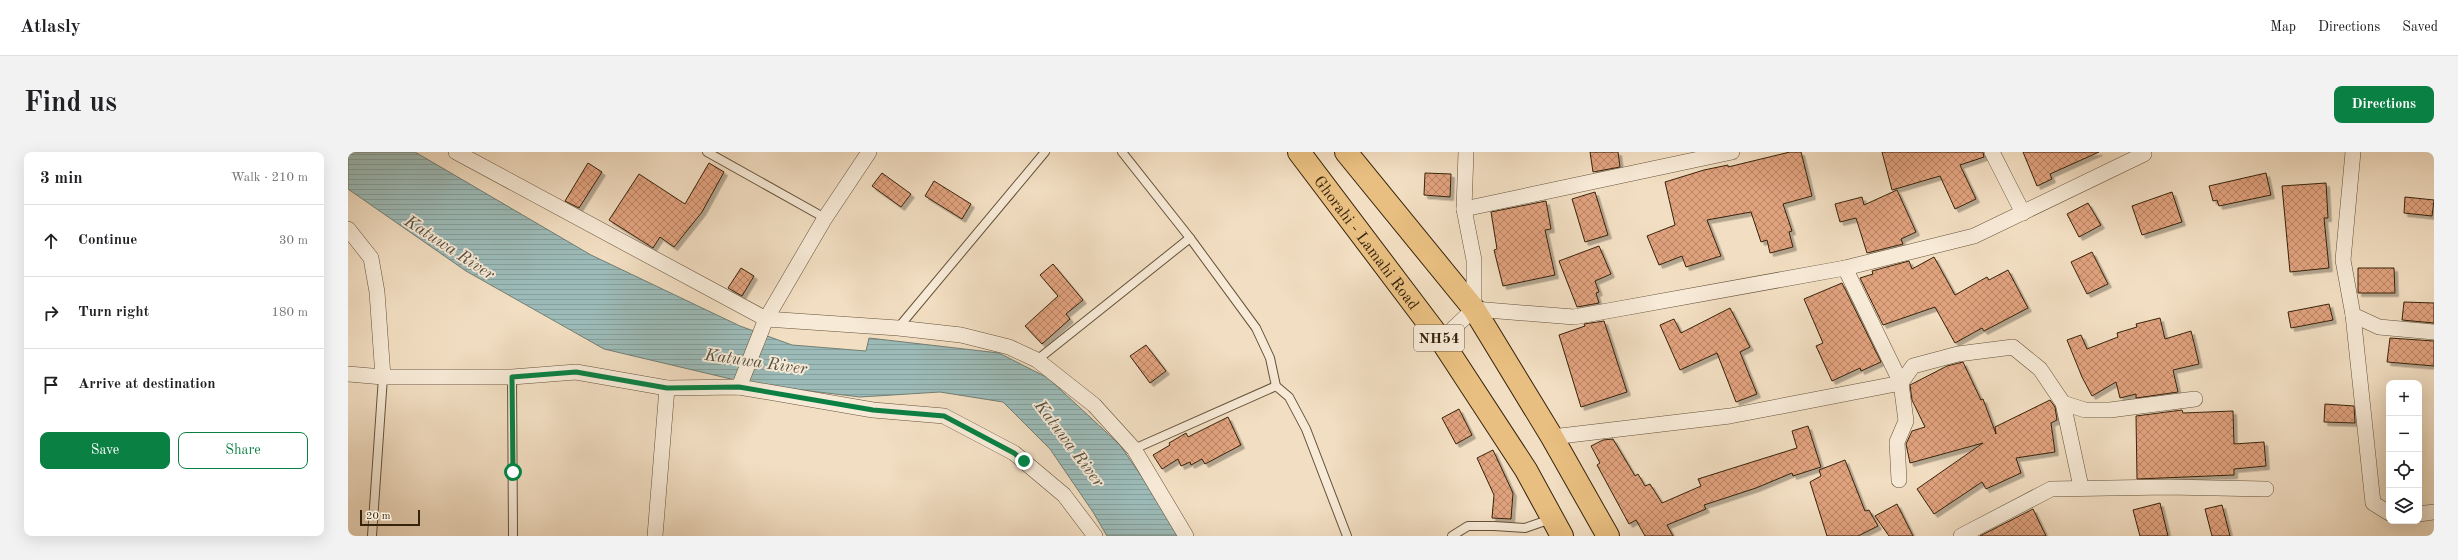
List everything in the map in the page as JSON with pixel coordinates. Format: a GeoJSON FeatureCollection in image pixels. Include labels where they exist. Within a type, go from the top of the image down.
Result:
{"type":"FeatureCollection","features":[{"type":"Feature","properties":{"kind":"main road","name":"Ghorahi - Lamahi Road"},"geometry":{"type":"LineString","coordinates":[[1299,152],[1441,340],[1526,470],[1557,528]]}},
{"type":"Feature","properties":{"kind":"main road","name":"NH54"},"geometry":{"type":"LineString","coordinates":[[1346,152],[1474,309],[1552,437],[1608,536]]}},
{"type":"Feature","properties":{"kind":"street"},"geometry":{"type":"LineString","coordinates":[[456,152],[766,319],[898,328],[984,340],[1009,347],[1037,360],[1094,405],[1134,449],[1186,536]]}},
{"type":"Feature","properties":{"kind":"street"},"geometry":{"type":"LineString","coordinates":[[739,387],[766,319],[825,218],[869,152]]}},
{"type":"Feature","properties":{"kind":"street"},"geometry":{"type":"LineString","coordinates":[[1441,340],[1474,309],[1474,260],[1464,209],[1466,152]]}},
{"type":"Feature","properties":{"kind":"street"},"geometry":{"type":"LineString","coordinates":[[1464,209],[1732,152]]}},
{"type":"Feature","properties":{"kind":"street"},"geometry":{"type":"LineString","coordinates":[[1992,152],[2023,213]]}},
{"type":"Feature","properties":{"kind":"street"},"geometry":{"type":"LineString","coordinates":[[2353,152],[2343,260],[2353,315],[2372,503],[2386,511]]}},
{"type":"Feature","properties":{"kind":"street"},"geometry":{"type":"LineString","coordinates":[[1474,309],[1574,317],[1845,268],[1974,236],[2144,154]]}},
{"type":"Feature","properties":{"kind":"street"},"geometry":{"type":"LineString","coordinates":[[348,229],[371,258],[377,292],[383,377]]}},
{"type":"Feature","properties":{"kind":"street"},"geometry":{"type":"LineString","coordinates":[[1845,268],[1901,383],[1906,421],[1897,442],[1898,480]]}},
{"type":"Feature","properties":{"kind":"street"},"geometry":{"type":"LineString","coordinates":[[2353,315],[2380,327],[2434,332]]}},
{"type":"Feature","properties":{"kind":"street"},"geometry":{"type":"LineString","coordinates":[[1552,437],[1730,416],[1901,383],[1913,366],[1958,354],[2013,347],[2040,369],[2063,402],[2081,487]]}},
{"type":"Feature","properties":{"kind":"street"},"geometry":{"type":"LineString","coordinates":[[348,374],[383,377],[512,377],[576,372],[667,388],[739,387],[873,410],[944,416],[1014,453],[1064,495],[1095,536]]}},
{"type":"Feature","properties":{"kind":"street"},"geometry":{"type":"LineString","coordinates":[[655,536],[658,477],[667,388]]}},
{"type":"Feature","properties":{"kind":"street"},"geometry":{"type":"LineString","coordinates":[[2063,402],[2085,410],[2110,410],[2195,399]]}},
{"type":"Feature","properties":{"kind":"street"},"geometry":{"type":"LineString","coordinates":[[1961,536],[2051,489],[2081,487],[2266,489]]}},
{"type":"Feature","properties":{"kind":"street"},"geometry":{"type":"LineString","coordinates":[[2422,514],[2434,512]]}},
{"type":"Feature","properties":{"kind":"lane"},"geometry":{"type":"LineString","coordinates":[[707,152],[825,218]]}},
{"type":"Feature","properties":{"kind":"lane"},"geometry":{"type":"LineString","coordinates":[[898,328],[1045,152]]}},
{"type":"Feature","properties":{"kind":"lane"},"geometry":{"type":"LineString","coordinates":[[1122,152],[1190,238],[1256,328],[1270,358],[1276,386],[1289,397],[1297,410],[1347,536]]}},
{"type":"Feature","properties":{"kind":"lane"},"geometry":{"type":"LineString","coordinates":[[1037,360],[1190,238]]}},
{"type":"Feature","properties":{"kind":"lane"},"geometry":{"type":"LineString","coordinates":[[372,536],[383,377]]}},
{"type":"Feature","properties":{"kind":"lane"},"geometry":{"type":"LineString","coordinates":[[512,377],[513,536]]}},
{"type":"Feature","properties":{"kind":"lane"},"geometry":{"type":"LineString","coordinates":[[1134,449],[1276,386]]}},
{"type":"Feature","properties":{"kind":"lane"},"geometry":{"type":"LineString","coordinates":[[1452,536],[1468,526],[1557,528]]}},
{"type":"Feature","properties":{"kind":"water","name":"Katuwa River"},"geometry":{"type":"Polygon","coordinates":[[[348,152],[415,152],[591,255],[740,326],[792,345],[866,351],[869,338],[999,353],[1048,378],[1120,445],[1174,524],[1180,536],[1107,536],[1093,512],[1050,449],[1003,402],[940,392],[860,397],[752,384],[604,349],[466,271],[348,189],[348,152]]]}},
{"type":"Feature","properties":{"kind":"building"},"geometry":{"type":"Polygon","coordinates":[[[1590,152],[1618,152],[1620,167],[1593,172],[1590,152]]]}},
{"type":"Feature","properties":{"kind":"building"},"geometry":{"type":"Polygon","coordinates":[[[1790,152],[1801,152],[1812,196],[1783,204],[1792,231],[1789,232],[1793,247],[1770,253],[1767,240],[1761,242],[1751,212],[1707,220],[1721,256],[1686,267],[1682,256],[1659,265],[1647,236],[1675,225],[1665,182],[1704,170],[1728,165],[1728,167],[1790,152]]]}},
{"type":"Feature","properties":{"kind":"building"},"geometry":{"type":"Polygon","coordinates":[[[1882,152],[1983,152],[1984,157],[1960,165],[1976,199],[1955,209],[1940,176],[1892,190],[1882,152]]]}},
{"type":"Feature","properties":{"kind":"building"},"geometry":{"type":"Polygon","coordinates":[[[2023,152],[2099,152],[2050,174],[2052,179],[2037,186],[2023,152]]]}},
{"type":"Feature","properties":{"kind":"building"},"geometry":{"type":"Polygon","coordinates":[[[588,163],[602,172],[579,208],[565,201],[588,163]]]}},
{"type":"Feature","properties":{"kind":"building"},"geometry":{"type":"Polygon","coordinates":[[[709,163],[724,172],[702,212],[674,247],[660,237],[653,248],[609,220],[639,174],[685,204],[709,163]]]}},
{"type":"Feature","properties":{"kind":"building"},"geometry":{"type":"Polygon","coordinates":[[[882,173],[911,194],[901,207],[872,186],[882,173]]]}},
{"type":"Feature","properties":{"kind":"building"},"geometry":{"type":"Polygon","coordinates":[[[1425,173],[1451,174],[1450,197],[1424,195],[1425,173]]]}},
{"type":"Feature","properties":{"kind":"building"},"geometry":{"type":"Polygon","coordinates":[[[2266,173],[2271,195],[2219,206],[2217,200],[2213,201],[2209,186],[2266,173]]]}},
{"type":"Feature","properties":{"kind":"building"},"geometry":{"type":"Polygon","coordinates":[[[934,181],[971,204],[962,219],[925,196],[934,181]]]}},
{"type":"Feature","properties":{"kind":"building"},"geometry":{"type":"Polygon","coordinates":[[[2326,183],[2328,218],[2324,218],[2329,268],[2290,272],[2282,186],[2326,183]]]}},
{"type":"Feature","properties":{"kind":"building"},"geometry":{"type":"Polygon","coordinates":[[[1897,190],[1916,232],[1901,239],[1903,244],[1867,253],[1856,218],[1840,222],[1835,204],[1862,197],[1864,205],[1897,190]]]}},
{"type":"Feature","properties":{"kind":"building"},"geometry":{"type":"Polygon","coordinates":[[[1595,192],[1608,235],[1585,242],[1572,199],[1595,192]]]}},
{"type":"Feature","properties":{"kind":"building"},"geometry":{"type":"Polygon","coordinates":[[[2172,192],[2182,222],[2142,235],[2132,206],[2172,192]]]}},
{"type":"Feature","properties":{"kind":"building"},"geometry":{"type":"Polygon","coordinates":[[[2405,197],[2434,200],[2432,216],[2404,213],[2405,197]]]}},
{"type":"Feature","properties":{"kind":"building"},"geometry":{"type":"Polygon","coordinates":[[[1546,201],[1551,229],[1545,230],[1555,275],[1503,286],[1494,250],[1497,249],[1491,212],[1546,201]]]}},
{"type":"Feature","properties":{"kind":"building"},"geometry":{"type":"Polygon","coordinates":[[[2088,203],[2101,225],[2079,237],[2067,214],[2088,203]]]}},
{"type":"Feature","properties":{"kind":"building"},"geometry":{"type":"Polygon","coordinates":[[[1599,246],[1611,274],[1595,281],[1599,292],[1596,293],[1599,303],[1577,307],[1559,261],[1599,246]]]}},
{"type":"Feature","properties":{"kind":"building"},"geometry":{"type":"Polygon","coordinates":[[[2092,252],[2108,284],[2087,294],[2071,262],[2092,252]]]}},
{"type":"Feature","properties":{"kind":"building"},"geometry":{"type":"Polygon","coordinates":[[[1934,257],[1955,295],[1987,277],[1989,280],[2008,270],[2028,308],[1984,331],[1982,328],[1955,343],[1935,307],[1883,325],[1860,278],[1873,274],[1872,271],[1909,261],[1912,269],[1934,257]]]}},
{"type":"Feature","properties":{"kind":"building"},"geometry":{"type":"Polygon","coordinates":[[[1053,264],[1083,300],[1066,314],[1070,319],[1042,344],[1025,326],[1058,296],[1040,275],[1053,264]]]}},
{"type":"Feature","properties":{"kind":"building"},"geometry":{"type":"Polygon","coordinates":[[[741,268],[754,276],[742,296],[728,288],[741,268]]]}},
{"type":"Feature","properties":{"kind":"building"},"geometry":{"type":"Polygon","coordinates":[[[2358,268],[2394,268],[2395,293],[2358,293],[2358,268]]]}},
{"type":"Feature","properties":{"kind":"building"},"geometry":{"type":"Polygon","coordinates":[[[1842,283],[1881,362],[1861,371],[1860,368],[1832,381],[1816,346],[1823,343],[1804,299],[1842,283]]]}},
{"type":"Feature","properties":{"kind":"building"},"geometry":{"type":"Polygon","coordinates":[[[2404,302],[2434,303],[2434,323],[2402,320],[2404,302]]]}},
{"type":"Feature","properties":{"kind":"building"},"geometry":{"type":"Polygon","coordinates":[[[2329,304],[2333,320],[2291,328],[2288,312],[2329,304]]]}},
{"type":"Feature","properties":{"kind":"building"},"geometry":{"type":"Polygon","coordinates":[[[1730,308],[1750,347],[1740,352],[1757,394],[1736,402],[1717,353],[1680,370],[1660,325],[1674,319],[1681,333],[1730,308]]]}},
{"type":"Feature","properties":{"kind":"building"},"geometry":{"type":"Polygon","coordinates":[[[2160,318],[2165,339],[2191,331],[2195,347],[2199,364],[2173,370],[2178,392],[2136,398],[2136,394],[2120,398],[2116,382],[2092,396],[2082,377],[2067,340],[2081,335],[2087,349],[2118,337],[2117,333],[2137,327],[2136,324],[2160,318]]]}},
{"type":"Feature","properties":{"kind":"building"},"geometry":{"type":"Polygon","coordinates":[[[1604,321],[1627,392],[1581,407],[1559,335],[1585,326],[1584,324],[1604,321]]]}},
{"type":"Feature","properties":{"kind":"building"},"geometry":{"type":"Polygon","coordinates":[[[2390,338],[2434,341],[2434,366],[2387,362],[2390,338]]]}},
{"type":"Feature","properties":{"kind":"building"},"geometry":{"type":"Polygon","coordinates":[[[1146,345],[1166,371],[1150,383],[1130,356],[1146,345]]]}},
{"type":"Feature","properties":{"kind":"building"},"geometry":{"type":"Polygon","coordinates":[[[1963,362],[1981,400],[1983,399],[1996,434],[1995,427],[2050,400],[2055,407],[2057,420],[2051,423],[2055,452],[2016,458],[2021,473],[1986,489],[1982,482],[1934,514],[1917,489],[1983,443],[1910,463],[1906,444],[1912,431],[1925,427],[1912,400],[1910,385],[1947,366],[1963,362]]]}},
{"type":"Feature","properties":{"kind":"building"},"geometry":{"type":"Polygon","coordinates":[[[2325,404],[2354,406],[2355,423],[2324,422],[2325,404]]]}},
{"type":"Feature","properties":{"kind":"building"},"geometry":{"type":"Polygon","coordinates":[[[1459,409],[1472,435],[1456,444],[1442,418],[1459,409]]]}},
{"type":"Feature","properties":{"kind":"building"},"geometry":{"type":"Polygon","coordinates":[[[2182,410],[2183,413],[2233,411],[2234,444],[2264,442],[2266,466],[2234,469],[2234,475],[2137,479],[2136,416],[2182,410]]]}},
{"type":"Feature","properties":{"kind":"building"},"geometry":{"type":"Polygon","coordinates":[[[1228,417],[1241,445],[1205,464],[1202,459],[1191,465],[1190,462],[1181,466],[1178,459],[1162,469],[1153,455],[1186,433],[1188,437],[1228,417]]]}},
{"type":"Feature","properties":{"kind":"building"},"geometry":{"type":"Polygon","coordinates":[[[1808,426],[1821,467],[1793,476],[1792,473],[1756,488],[1704,505],[1706,509],[1667,525],[1673,536],[1645,536],[1636,520],[1629,524],[1597,465],[1600,463],[1591,446],[1603,440],[1613,439],[1635,476],[1638,474],[1645,486],[1650,484],[1662,503],[1701,486],[1698,479],[1797,448],[1792,431],[1808,426]]]}},
{"type":"Feature","properties":{"kind":"building"},"geometry":{"type":"Polygon","coordinates":[[[1493,450],[1513,493],[1511,519],[1492,518],[1494,495],[1477,458],[1493,450]]]}},
{"type":"Feature","properties":{"kind":"building"},"geometry":{"type":"Polygon","coordinates":[[[1845,460],[1865,511],[1869,510],[1878,526],[1858,536],[1827,536],[1810,482],[1821,476],[1819,470],[1845,460]]]}},
{"type":"Feature","properties":{"kind":"building"},"geometry":{"type":"Polygon","coordinates":[[[2160,503],[2168,536],[2140,536],[2133,510],[2160,503]]]}},
{"type":"Feature","properties":{"kind":"building"},"geometry":{"type":"Polygon","coordinates":[[[1897,504],[1913,536],[1889,536],[1875,516],[1897,504]]]}},
{"type":"Feature","properties":{"kind":"building"},"geometry":{"type":"Polygon","coordinates":[[[2222,505],[2230,536],[2212,536],[2205,509],[2222,505]]]}},
{"type":"Feature","properties":{"kind":"building"},"geometry":{"type":"Polygon","coordinates":[[[2033,509],[2046,536],[1980,536],[2033,509]]]}},
{"type":"Feature","properties":{"kind":"route"},"geometry":{"type":"LineString","coordinates":[[513,472],[512,377],[576,372],[667,388],[716,386],[739,387],[873,410],[944,416],[1014,453],[1024,461]]}}]}
